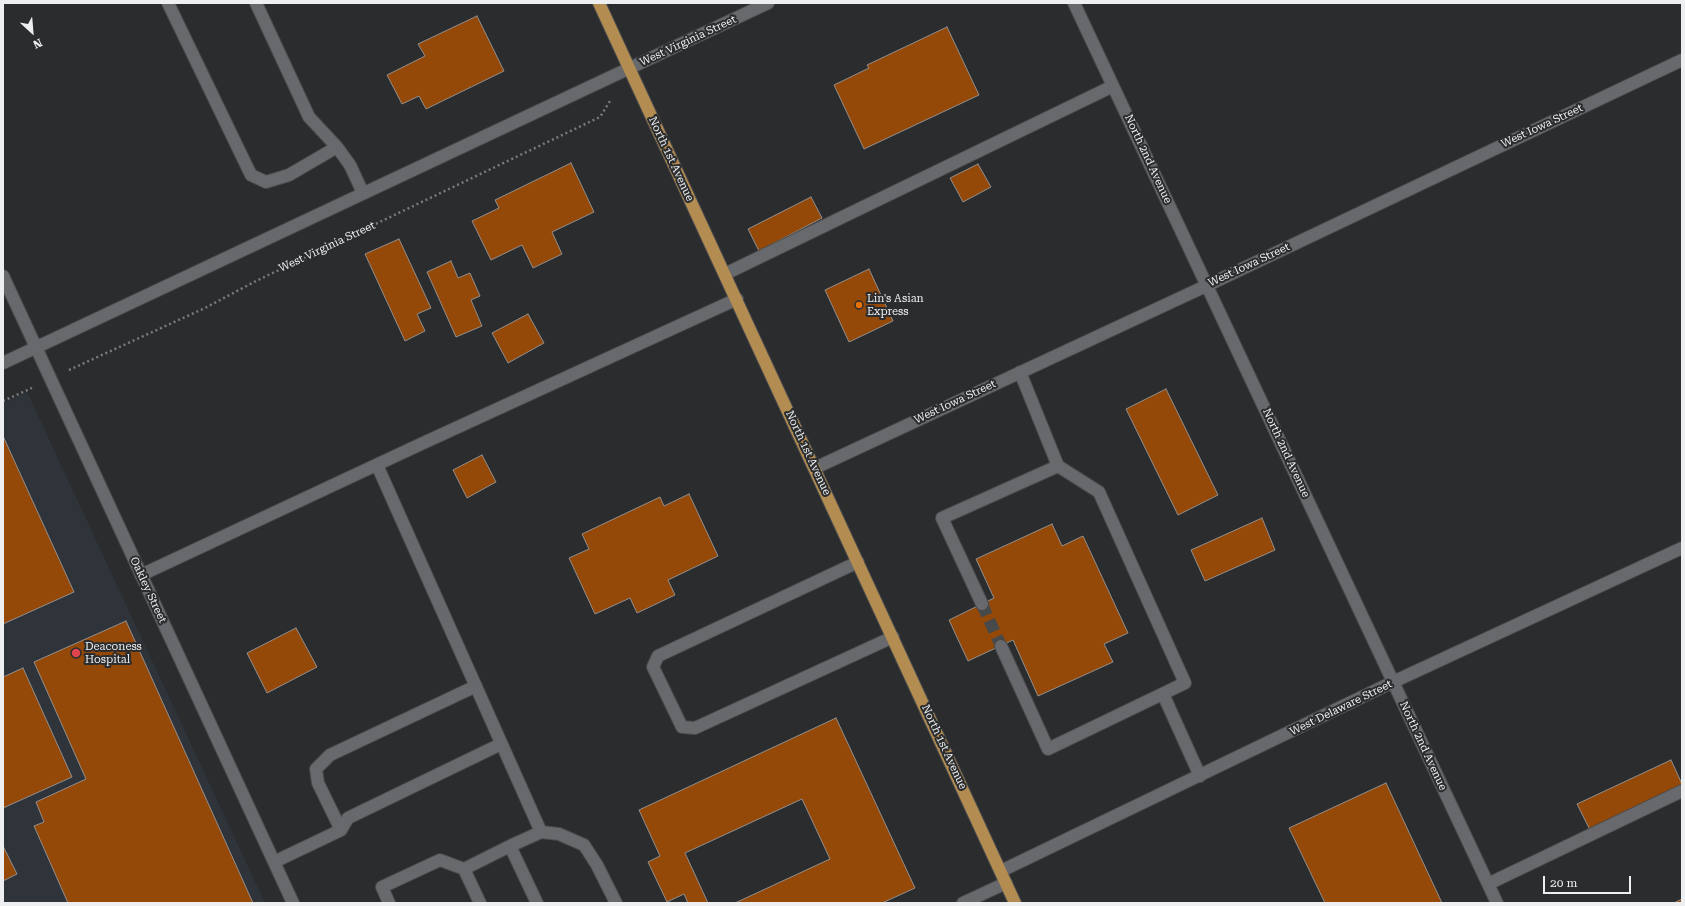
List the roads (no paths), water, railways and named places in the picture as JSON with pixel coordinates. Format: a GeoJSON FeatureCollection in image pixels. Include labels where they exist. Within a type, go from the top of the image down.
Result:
{"type":"FeatureCollection","features":[{"type":"Feature","properties":{"kind":"main road","name":"North 1st Avenue"},"geometry":{"type":"LineString","coordinates":[[599,3],[1016,903]]}},
{"type":"Feature","properties":{"kind":"street"},"geometry":{"type":"LineString","coordinates":[[168,3],[251,175],[266,182],[289,175],[337,147]]}},
{"type":"Feature","properties":{"kind":"street"},"geometry":{"type":"LineString","coordinates":[[256,3],[309,117],[337,147],[350,165],[363,193]]}},
{"type":"Feature","properties":{"kind":"street","name":"West Virginia Street"},"geometry":{"type":"LineString","coordinates":[[3,364],[768,3]]}},
{"type":"Feature","properties":{"kind":"street","name":"North 2nd Avenue"},"geometry":{"type":"LineString","coordinates":[[1074,3],[1208,285],[1497,903]]}},
{"type":"Feature","properties":{"kind":"street","name":"West Iowa Street"},"geometry":{"type":"LineString","coordinates":[[815,468],[1208,285],[1682,60]]}},
{"type":"Feature","properties":{"kind":"street"},"geometry":{"type":"LineString","coordinates":[[725,274],[1113,86]]}},
{"type":"Feature","properties":{"kind":"street","name":"Oakley Street"},"geometry":{"type":"LineString","coordinates":[[3,276],[293,903]]}},
{"type":"Feature","properties":{"kind":"street"},"geometry":{"type":"LineString","coordinates":[[141,575],[737,299]]}},
{"type":"Feature","properties":{"kind":"street"},"geometry":{"type":"LineString","coordinates":[[1001,646],[1048,749],[1185,683],[1099,492],[1058,466],[1020,372]]}},
{"type":"Feature","properties":{"kind":"street"},"geometry":{"type":"LineString","coordinates":[[377,465],[541,832]]}},
{"type":"Feature","properties":{"kind":"street"},"geometry":{"type":"LineString","coordinates":[[982,604],[942,518],[1058,466]]}},
{"type":"Feature","properties":{"kind":"street","name":"West Delaware Street"},"geometry":{"type":"LineString","coordinates":[[1001,871],[1393,682],[1682,548]]}},
{"type":"Feature","properties":{"kind":"street"},"geometry":{"type":"LineString","coordinates":[[858,562],[658,656],[653,667],[682,727],[694,728],[893,637]]}},
{"type":"Feature","properties":{"kind":"street"},"geometry":{"type":"LineString","coordinates":[[341,830],[318,783],[316,769],[330,755],[476,686]]}},
{"type":"Feature","properties":{"kind":"street"},"geometry":{"type":"LineString","coordinates":[[1163,694],[1200,776]]}},
{"type":"Feature","properties":{"kind":"street"},"geometry":{"type":"LineString","coordinates":[[274,862],[341,830],[348,818],[501,744]]}},
{"type":"Feature","properties":{"kind":"street"},"geometry":{"type":"LineString","coordinates":[[1488,884],[1682,791]]}},
{"type":"Feature","properties":{"kind":"street"},"geometry":{"type":"LineString","coordinates":[[389,903],[382,887],[440,860],[464,868],[541,832],[559,834],[584,845],[598,865],[616,903]]}},
{"type":"Feature","properties":{"kind":"street"},"geometry":{"type":"LineString","coordinates":[[510,846],[537,903]]}},
{"type":"Feature","properties":{"kind":"street"},"geometry":{"type":"LineString","coordinates":[[464,868],[480,903]]}},
{"type":"Feature","properties":{"kind":"street"},"geometry":{"type":"LineString","coordinates":[[963,903],[1006,883]]}},
{"type":"Feature","properties":{"kind":"tunnel"},"geometry":{"type":"LineString","coordinates":[[982,604],[1001,646]]}},
{"type":"Feature","properties":{"kind":"place","name":"Lin's Asian Express"},"geometry":{"type":"Point","coordinates":[859,305]}},
{"type":"Feature","properties":{"kind":"place","name":"Deaconess Hospital"},"geometry":{"type":"Point","coordinates":[76,653]}}]}
